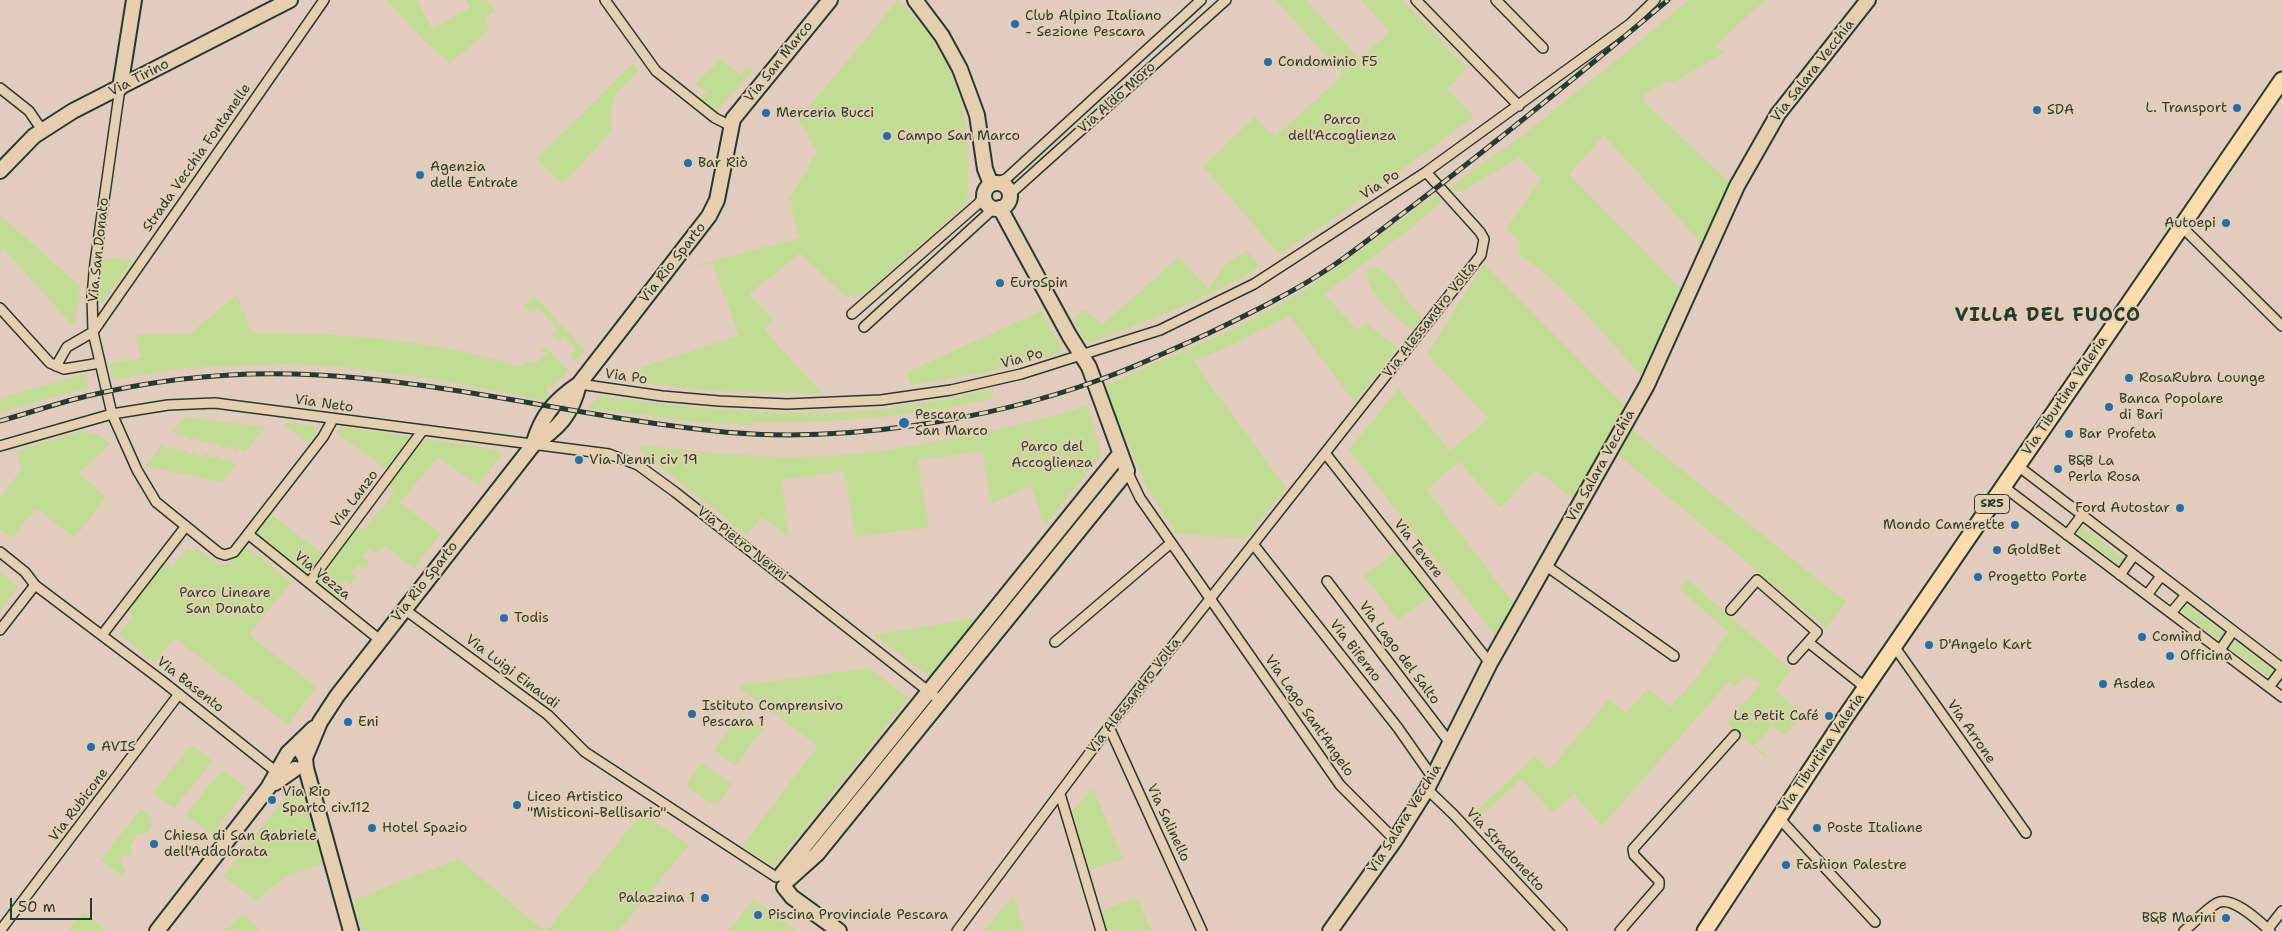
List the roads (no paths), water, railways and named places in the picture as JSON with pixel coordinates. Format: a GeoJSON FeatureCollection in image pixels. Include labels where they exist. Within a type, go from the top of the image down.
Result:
{"type":"FeatureCollection","features":[{"type":"Feature","properties":{"kind":"main road","name":"Via Tiburtina Valeria"},"geometry":{"type":"LineString","coordinates":[[1705,931],[1894,646],[2282,80]]}},
{"type":"Feature","properties":{"kind":"street","name":"Via San Donato"},"geometry":{"type":"LineString","coordinates":[[112,414],[92,332],[92,296],[94,263],[134,0]]}},
{"type":"Feature","properties":{"kind":"street","name":"Via Tirino"},"geometry":{"type":"LineString","coordinates":[[0,171],[42,130],[73,111],[290,0]]}},
{"type":"Feature","properties":{"kind":"street","name":"Strada Vecchia Fontanelle"},"geometry":{"type":"LineString","coordinates":[[92,332],[324,0]]}},
{"type":"Feature","properties":{"kind":"street"},"geometry":{"type":"LineString","coordinates":[[605,0],[656,71],[715,118],[731,126]]}},
{"type":"Feature","properties":{"kind":"street","name":"Via San Marco"},"geometry":{"type":"LineString","coordinates":[[731,126],[738,113],[830,0]]}},
{"type":"Feature","properties":{"kind":"street"},"geometry":{"type":"LineString","coordinates":[[915,0],[942,36],[960,69],[976,114],[985,169],[991,187],[985,202],[997,208],[1068,336],[1091,370],[1126,471],[1140,498],[1211,600]]}},
{"type":"Feature","properties":{"kind":"street","name":"Via Aldo Moro"},"geometry":{"type":"LineString","coordinates":[[852,314],[979,203],[991,187],[1006,179],[1201,0]]}},
{"type":"Feature","properties":{"kind":"street","name":"Via Aldo Moro"},"geometry":{"type":"LineString","coordinates":[[1009,195],[1226,0]]}},
{"type":"Feature","properties":{"kind":"street"},"geometry":{"type":"LineString","coordinates":[[1416,0],[1519,106]]}},
{"type":"Feature","properties":{"kind":"street"},"geometry":{"type":"LineString","coordinates":[[1496,0],[1543,48]]}},
{"type":"Feature","properties":{"kind":"street"},"geometry":{"type":"LineString","coordinates":[[1426,172],[1630,24],[1655,0]]}},
{"type":"Feature","properties":{"kind":"street","name":"Via Salara Vecchia"},"geometry":{"type":"LineString","coordinates":[[1330,931],[1395,840],[1430,784],[1490,663],[1647,385],[1737,186],[1778,114],[1868,0]]}},
{"type":"Feature","properties":{"kind":"street"},"geometry":{"type":"LineString","coordinates":[[0,88],[29,111],[42,130]]}},
{"type":"Feature","properties":{"kind":"street","name":"Via Rio Sparto"},"geometry":{"type":"LineString","coordinates":[[292,764],[337,696],[533,445],[538,428],[557,399],[579,384],[710,216],[717,200],[731,126]]}},
{"type":"Feature","properties":{"kind":"street","name":"Via Po"},"geometry":{"type":"LineString","coordinates":[[579,384],[662,396],[772,404],[854,402],[909,397],[951,390],[1021,374],[1160,330],[1254,284],[1426,172]]}},
{"type":"Feature","properties":{"kind":"street","name":"Via Alessandro Volta"},"geometry":{"type":"LineString","coordinates":[[957,931],[1109,727],[1482,255],[1484,239],[1480,232],[1426,172]]}},
{"type":"Feature","properties":{"kind":"street"},"geometry":{"type":"LineString","coordinates":[[864,327],[997,208],[1007,203],[1009,195],[1007,188],[991,187]]}},
{"type":"Feature","properties":{"kind":"street"},"geometry":{"type":"LineString","coordinates":[[2181,226],[2282,326]]}},
{"type":"Feature","properties":{"kind":"street"},"geometry":{"type":"LineString","coordinates":[[0,308],[50,363],[64,370],[100,363]]}},
{"type":"Feature","properties":{"kind":"street"},"geometry":{"type":"LineString","coordinates":[[56,366],[68,347],[92,332]]}},
{"type":"Feature","properties":{"kind":"street","name":"Via Neto"},"geometry":{"type":"LineString","coordinates":[[112,414],[168,405],[215,403],[533,445]]}},
{"type":"Feature","properties":{"kind":"street"},"geometry":{"type":"LineString","coordinates":[[0,446],[112,414],[137,470],[156,502],[222,555],[234,552],[327,432],[333,419]]}},
{"type":"Feature","properties":{"kind":"street","name":"Via Lanzo"},"geometry":{"type":"LineString","coordinates":[[309,583],[423,430]]}},
{"type":"Feature","properties":{"kind":"street","name":"Via Pietro Nenni"},"geometry":{"type":"LineString","coordinates":[[533,445],[609,454],[638,465],[942,702]]}},
{"type":"Feature","properties":{"kind":"street","name":"Via Tevere"},"geometry":{"type":"LineString","coordinates":[[1325,453],[1490,663]]}},
{"type":"Feature","properties":{"kind":"street"},"geometry":{"type":"LineString","coordinates":[[782,880],[929,692],[1120,454]]}},
{"type":"Feature","properties":{"kind":"street"},"geometry":{"type":"LineString","coordinates":[[2018,466],[2282,669],[2269,687]]}},
{"type":"Feature","properties":{"kind":"street"},"geometry":{"type":"LineString","coordinates":[[782,880],[818,854],[1126,471]]}},
{"type":"Feature","properties":{"kind":"street"},"geometry":{"type":"LineString","coordinates":[[2004,487],[2282,696]]}},
{"type":"Feature","properties":{"kind":"street"},"geometry":{"type":"LineString","coordinates":[[2067,535],[2082,515]]}},
{"type":"Feature","properties":{"kind":"street"},"geometry":{"type":"LineString","coordinates":[[102,635],[186,526]]}},
{"type":"Feature","properties":{"kind":"street","name":"Via Vezza"},"geometry":{"type":"LineString","coordinates":[[248,534],[380,640]]}},
{"type":"Feature","properties":{"kind":"street"},"geometry":{"type":"LineString","coordinates":[[1055,642],[1171,543]]}},
{"type":"Feature","properties":{"kind":"street","name":"Via Biferno"},"geometry":{"type":"LineString","coordinates":[[1254,544],[1398,728],[1430,784]]}},
{"type":"Feature","properties":{"kind":"street","name":"Via Basento"},"geometry":{"type":"LineString","coordinates":[[0,552],[25,572],[35,585],[260,758],[292,764]]}},
{"type":"Feature","properties":{"kind":"street"},"geometry":{"type":"LineString","coordinates":[[2120,574],[2134,555]]}},
{"type":"Feature","properties":{"kind":"street"},"geometry":{"type":"LineString","coordinates":[[1545,565],[1674,656]]}},
{"type":"Feature","properties":{"kind":"street"},"geometry":{"type":"LineString","coordinates":[[2147,595],[2161,576]]}},
{"type":"Feature","properties":{"kind":"street"},"geometry":{"type":"LineString","coordinates":[[1731,610],[1757,580],[1816,632],[1793,659]]}},
{"type":"Feature","properties":{"kind":"street","name":"Via Lago del Salto"},"geometry":{"type":"LineString","coordinates":[[1327,581],[1450,743]]}},
{"type":"Feature","properties":{"kind":"street"},"geometry":{"type":"LineString","coordinates":[[0,630],[35,585]]}},
{"type":"Feature","properties":{"kind":"street"},"geometry":{"type":"LineString","coordinates":[[2171,613],[2186,595]]}},
{"type":"Feature","properties":{"kind":"street","name":"Via Lago Sant'Angelo"},"geometry":{"type":"LineString","coordinates":[[1211,600],[1340,785],[1395,840]]}},
{"type":"Feature","properties":{"kind":"street","name":"Via Luigi Einaudi"},"geometry":{"type":"LineString","coordinates":[[404,609],[548,715],[585,752],[782,880]]}},
{"type":"Feature","properties":{"kind":"street"},"geometry":{"type":"LineString","coordinates":[[2220,650],[2233,631]]}},
{"type":"Feature","properties":{"kind":"street","name":"Via Tiburtina Valeria"},"geometry":{"type":"LineString","coordinates":[[1808,642],[1866,688]]}},
{"type":"Feature","properties":{"kind":"street","name":"Via Arrone"},"geometry":{"type":"LineString","coordinates":[[1894,646],[2026,833]]}},
{"type":"Feature","properties":{"kind":"street","name":"Via Rubicone"},"geometry":{"type":"LineString","coordinates":[[0,931],[179,694]]}},
{"type":"Feature","properties":{"kind":"street","name":"Via Salinello"},"geometry":{"type":"LineString","coordinates":[[1109,727],[1202,931]]}},
{"type":"Feature","properties":{"kind":"street"},"geometry":{"type":"LineString","coordinates":[[1620,931],[1659,886],[1659,881],[1634,855],[1634,849],[1735,735]]}},
{"type":"Feature","properties":{"kind":"street"},"geometry":{"type":"LineString","coordinates":[[157,931],[268,788],[292,764],[309,779],[351,931]]}},
{"type":"Feature","properties":{"kind":"street","name":"Via Stradonetto"},"geometry":{"type":"LineString","coordinates":[[1430,784],[1466,827],[1562,931]]}},
{"type":"Feature","properties":{"kind":"street"},"geometry":{"type":"LineString","coordinates":[[1060,794],[1100,931]]}},
{"type":"Feature","properties":{"kind":"street","name":"Via Tiburtina Valeria"},"geometry":{"type":"LineString","coordinates":[[1779,818],[1875,922]]}},
{"type":"Feature","properties":{"kind":"street"},"geometry":{"type":"LineString","coordinates":[[782,880],[792,897],[839,931]]}},
{"type":"Feature","properties":{"kind":"street"},"geometry":{"type":"LineString","coordinates":[[2184,931],[2218,902],[2228,901],[2242,908],[2269,930],[2282,911]]}},
{"type":"Feature","properties":{"kind":"railway"},"geometry":{"type":"LineString","coordinates":[[0,421],[112,390],[164,381],[242,374],[348,377],[402,383],[670,426],[770,435],[866,431],[914,426],[1010,407],[1099,380],[1140,364],[1207,334],[1319,275],[1364,243],[1478,155],[1668,0]]}},
{"type":"Feature","properties":{"kind":"place","name":"Club Alpino Italiano - Sezione Pescara"},"geometry":{"type":"Point","coordinates":[1015,24]}},
{"type":"Feature","properties":{"kind":"place","name":"Condominio F5"},"geometry":{"type":"Point","coordinates":[1268,62]}},
{"type":"Feature","properties":{"kind":"place","name":"L. Transport"},"geometry":{"type":"Point","coordinates":[2237,108]}},
{"type":"Feature","properties":{"kind":"place","name":"SDA"},"geometry":{"type":"Point","coordinates":[2037,110]}},
{"type":"Feature","properties":{"kind":"place","name":"Merceria Bucci"},"geometry":{"type":"Point","coordinates":[766,113]}},
{"type":"Feature","properties":{"kind":"place","name":"Campo San Marco"},"geometry":{"type":"Point","coordinates":[887,136]}},
{"type":"Feature","properties":{"kind":"place","name":"Bar Riò"},"geometry":{"type":"Point","coordinates":[688,163]}},
{"type":"Feature","properties":{"kind":"place","name":"Agenzia delle Entrate"},"geometry":{"type":"Point","coordinates":[420,175]}},
{"type":"Feature","properties":{"kind":"place","name":"Autoepi"},"geometry":{"type":"Point","coordinates":[2226,223]}},
{"type":"Feature","properties":{"kind":"place","name":"EuroSpin"},"geometry":{"type":"Point","coordinates":[1000,283]}},
{"type":"Feature","properties":{"kind":"place","name":"RosaRubra Lounge"},"geometry":{"type":"Point","coordinates":[2129,378]}},
{"type":"Feature","properties":{"kind":"place","name":"Banca Popolare di Bari"},"geometry":{"type":"Point","coordinates":[2109,407]}},
{"type":"Feature","properties":{"kind":"place","name":"Pescara San Marco"},"geometry":{"type":"Point","coordinates":[904,423]}},
{"type":"Feature","properties":{"kind":"place","name":"Bar Profeta"},"geometry":{"type":"Point","coordinates":[2069,434]}},
{"type":"Feature","properties":{"kind":"place","name":"Via Nenni civ 19"},"geometry":{"type":"Point","coordinates":[579,460]}},
{"type":"Feature","properties":{"kind":"place","name":"B&B La Perla Rosa"},"geometry":{"type":"Point","coordinates":[2058,469]}},
{"type":"Feature","properties":{"kind":"place","name":"Ford Autostar"},"geometry":{"type":"Point","coordinates":[2180,508]}},
{"type":"Feature","properties":{"kind":"place","name":"Mondo Camerette"},"geometry":{"type":"Point","coordinates":[2015,525]}},
{"type":"Feature","properties":{"kind":"place","name":"GoldBet"},"geometry":{"type":"Point","coordinates":[1997,550]}},
{"type":"Feature","properties":{"kind":"place","name":"Progetto Porte"},"geometry":{"type":"Point","coordinates":[1978,577]}},
{"type":"Feature","properties":{"kind":"place","name":"Todis"},"geometry":{"type":"Point","coordinates":[504,618]}},
{"type":"Feature","properties":{"kind":"place","name":"Comind"},"geometry":{"type":"Point","coordinates":[2142,637]}},
{"type":"Feature","properties":{"kind":"place","name":"D'Angelo Kart"},"geometry":{"type":"Point","coordinates":[1929,645]}},
{"type":"Feature","properties":{"kind":"place","name":"Officina"},"geometry":{"type":"Point","coordinates":[2170,656]}},
{"type":"Feature","properties":{"kind":"place","name":"Asdea"},"geometry":{"type":"Point","coordinates":[2103,684]}},
{"type":"Feature","properties":{"kind":"place","name":"Istituto Comprensivo Pescara 1"},"geometry":{"type":"Point","coordinates":[692,714]}},
{"type":"Feature","properties":{"kind":"place","name":"Le Petit Café"},"geometry":{"type":"Point","coordinates":[1829,716]}},
{"type":"Feature","properties":{"kind":"place","name":"Eni"},"geometry":{"type":"Point","coordinates":[348,722]}},
{"type":"Feature","properties":{"kind":"place","name":"AVIS"},"geometry":{"type":"Point","coordinates":[91,747]}},
{"type":"Feature","properties":{"kind":"place","name":"Via Rio Sparto civ.112"},"geometry":{"type":"Point","coordinates":[272,800]}},
{"type":"Feature","properties":{"kind":"place","name":"Liceo Artistico \"Misticoni-Bellisario\""},"geometry":{"type":"Point","coordinates":[517,805]}},
{"type":"Feature","properties":{"kind":"place","name":"Hotel Spazio"},"geometry":{"type":"Point","coordinates":[372,828]}},
{"type":"Feature","properties":{"kind":"place","name":"Poste Italiane"},"geometry":{"type":"Point","coordinates":[1817,828]}},
{"type":"Feature","properties":{"kind":"place","name":"Chiesa di San Gabriele dell'Addolorata"},"geometry":{"type":"Point","coordinates":[154,844]}},
{"type":"Feature","properties":{"kind":"place","name":"Fashion Palestre"},"geometry":{"type":"Point","coordinates":[1786,865]}},
{"type":"Feature","properties":{"kind":"place","name":"Palazzina 1"},"geometry":{"type":"Point","coordinates":[705,898]}},
{"type":"Feature","properties":{"kind":"place","name":"Piscina Provinciale Pescara"},"geometry":{"type":"Point","coordinates":[758,915]}},
{"type":"Feature","properties":{"kind":"place","name":"B&B Marini"},"geometry":{"type":"Point","coordinates":[2226,918]}},
{"type":"Feature","properties":{"kind":"district","name":"VILLA DEL FUOCO"},"geometry":{"type":"Point","coordinates":[2048,316]}},
{"type":"Feature","properties":{"kind":"park label","name":"Parco dell'Accoglienza"},"geometry":{"type":"Point","coordinates":[1342,128]}},
{"type":"Feature","properties":{"kind":"park label","name":"Parco del Accoglienza"},"geometry":{"type":"Point","coordinates":[1052,456]}},
{"type":"Feature","properties":{"kind":"park label","name":"Parco Lineare San Donato"},"geometry":{"type":"Point","coordinates":[225,602]}}]}
